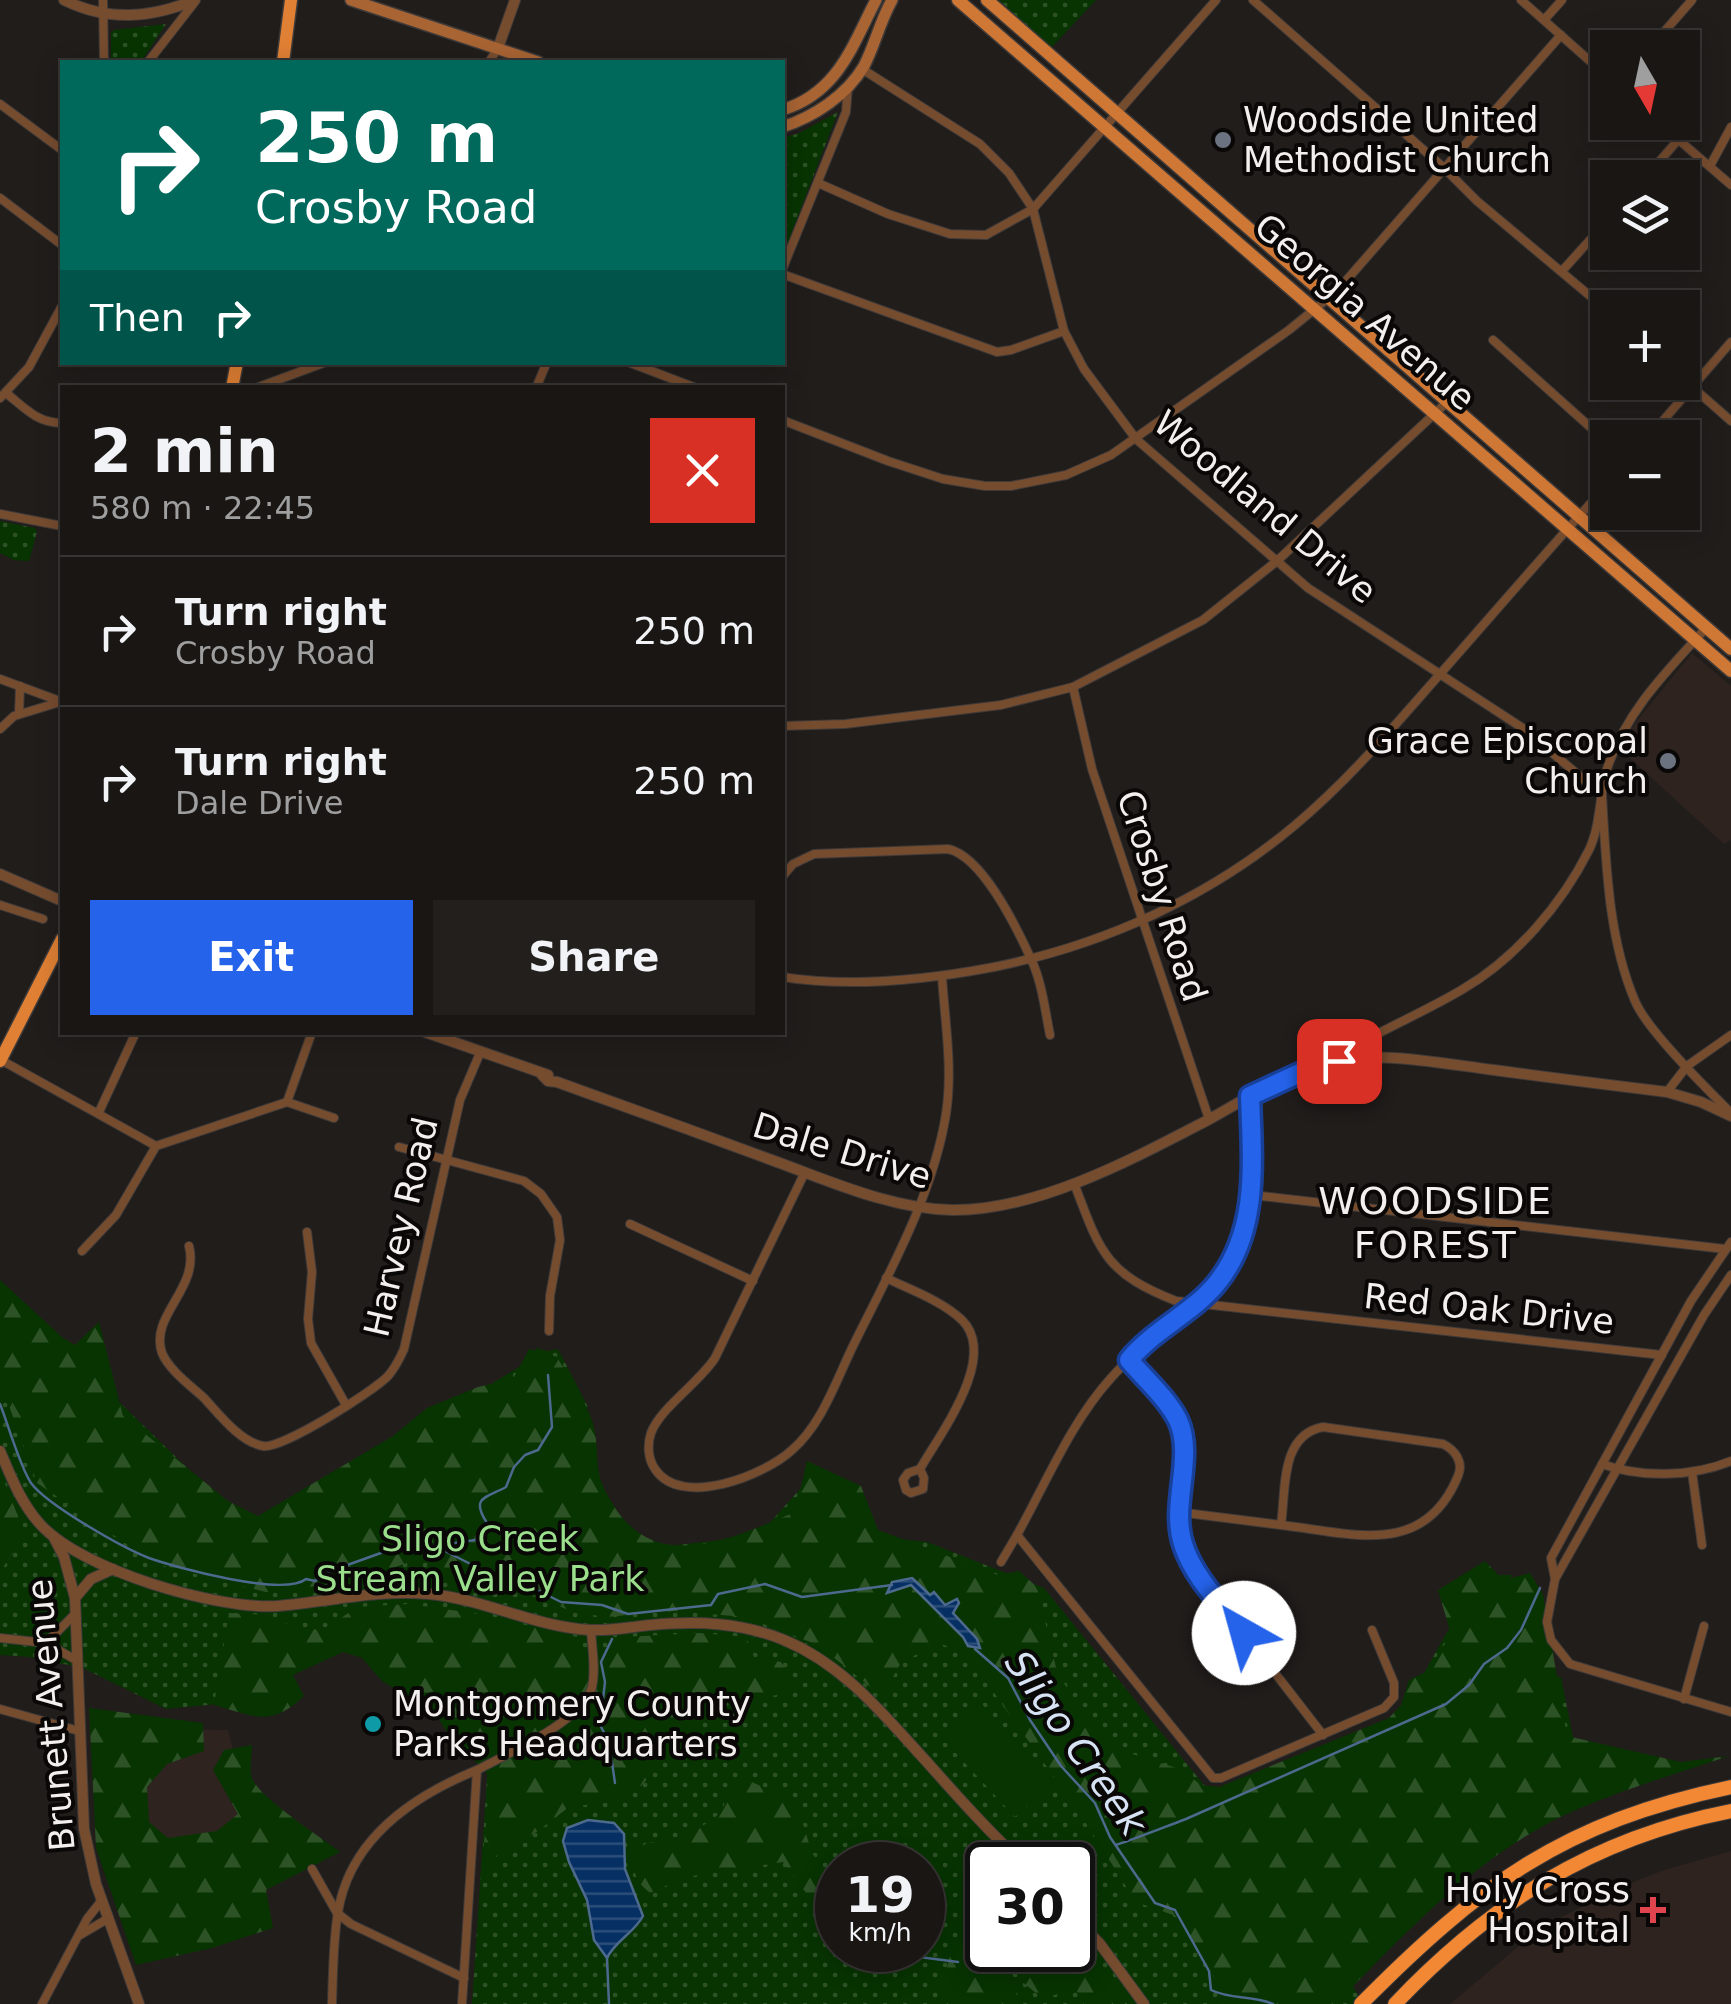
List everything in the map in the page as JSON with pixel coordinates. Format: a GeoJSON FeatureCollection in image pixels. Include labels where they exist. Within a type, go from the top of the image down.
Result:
{"type":"FeatureCollection","features":[{"type":"Feature","properties":{"kind":"highway"},"geometry":{"type":"LineString","coordinates":[[283,60],[291,0]]}},
{"type":"Feature","properties":{"kind":"highway"},"geometry":{"type":"LineString","coordinates":[[0,1060],[60,943]]}},
{"type":"Feature","properties":{"kind":"highway"},"geometry":{"type":"LineString","coordinates":[[1361,2004],[1473,1899],[1548,1850],[1662,1803],[1731,1787]]}},
{"type":"Feature","properties":{"kind":"highway"},"geometry":{"type":"LineString","coordinates":[[1395,2004],[1487,1918],[1559,1871],[1629,1839],[1731,1811]]}},
{"type":"Feature","properties":{"kind":"main road"},"geometry":{"type":"LineString","coordinates":[[351,0],[532,60]]}},
{"type":"Feature","properties":{"kind":"main road"},"geometry":{"type":"LineString","coordinates":[[785,109],[814,95],[839,72],[876,0]]}},
{"type":"Feature","properties":{"kind":"main road"},"geometry":{"type":"LineString","coordinates":[[785,126],[816,112],[848,86],[862,69],[892,0]]}},
{"type":"Feature","properties":{"kind":"main road","name":"Georgia Avenue"},"geometry":{"type":"LineString","coordinates":[[958,0],[1316,310],[1579,516],[1731,649]]}},
{"type":"Feature","properties":{"kind":"main road","name":"Georgia Avenue"},"geometry":{"type":"LineString","coordinates":[[987,0],[1328,298],[1568,530],[1731,671]]}},
{"type":"Feature","properties":{"kind":"street"},"geometry":{"type":"LineString","coordinates":[[64,0],[103,14],[157,13],[196,0]]}},
{"type":"Feature","properties":{"kind":"street"},"geometry":{"type":"LineString","coordinates":[[103,0],[104,60]]}},
{"type":"Feature","properties":{"kind":"street"},"geometry":{"type":"LineString","coordinates":[[150,60],[196,0]]}},
{"type":"Feature","properties":{"kind":"street"},"geometry":{"type":"LineString","coordinates":[[489,60],[498,48],[514,0]]}},
{"type":"Feature","properties":{"kind":"street"},"geometry":{"type":"LineString","coordinates":[[818,183],[888,214],[950,234],[986,235],[1032,209],[1216,0]]}},
{"type":"Feature","properties":{"kind":"street"},"geometry":{"type":"LineString","coordinates":[[1253,0],[1590,296]]}},
{"type":"Feature","properties":{"kind":"street"},"geometry":{"type":"LineString","coordinates":[[1522,0],[1590,61]]}},
{"type":"Feature","properties":{"kind":"street"},"geometry":{"type":"LineString","coordinates":[[1544,20],[1562,0]]}},
{"type":"Feature","properties":{"kind":"street"},"geometry":{"type":"LineString","coordinates":[[1666,30],[1692,0]]}},
{"type":"Feature","properties":{"kind":"street"},"geometry":{"type":"LineString","coordinates":[[785,421],[943,479],[986,486],[1011,486],[1066,475],[1111,454],[1316,310],[1561,35]]}},
{"type":"Feature","properties":{"kind":"street","name":"Woodland Drive"},"geometry":{"type":"LineString","coordinates":[[862,69],[980,144],[1009,173],[1032,209],[1064,331],[1084,369],[1136,439],[1308,588],[1536,738],[1602,795]]}},
{"type":"Feature","properties":{"kind":"street"},"geometry":{"type":"LineString","coordinates":[[785,265],[846,112],[848,86]]}},
{"type":"Feature","properties":{"kind":"street"},"geometry":{"type":"LineString","coordinates":[[0,104],[60,149]]}},
{"type":"Feature","properties":{"kind":"street"},"geometry":{"type":"LineString","coordinates":[[1710,166],[1731,127]]}},
{"type":"Feature","properties":{"kind":"street"},"geometry":{"type":"LineString","coordinates":[[1661,160],[1678,140],[1731,185]]}},
{"type":"Feature","properties":{"kind":"street"},"geometry":{"type":"LineString","coordinates":[[0,198],[60,243]]}},
{"type":"Feature","properties":{"kind":"street"},"geometry":{"type":"LineString","coordinates":[[1562,272],[1590,240]]}},
{"type":"Feature","properties":{"kind":"street"},"geometry":{"type":"LineString","coordinates":[[785,273],[997,352],[1064,331]]}},
{"type":"Feature","properties":{"kind":"street"},"geometry":{"type":"LineString","coordinates":[[60,310],[28,367],[3,396],[33,416],[60,424]]}},
{"type":"Feature","properties":{"kind":"street"},"geometry":{"type":"LineString","coordinates":[[1493,340],[1590,427]]}},
{"type":"Feature","properties":{"kind":"street"},"geometry":{"type":"LineString","coordinates":[[1700,377],[1731,342]]}},
{"type":"Feature","properties":{"kind":"street"},"geometry":{"type":"LineString","coordinates":[[264,385],[318,365]]}},
{"type":"Feature","properties":{"kind":"street"},"geometry":{"type":"LineString","coordinates":[[636,365],[688,385]]}},
{"type":"Feature","properties":{"kind":"street"},"geometry":{"type":"LineString","coordinates":[[1700,393],[1731,421]]}},
{"type":"Feature","properties":{"kind":"street"},"geometry":{"type":"LineString","coordinates":[[1663,420],[1680,400]]}},
{"type":"Feature","properties":{"kind":"street"},"geometry":{"type":"LineString","coordinates":[[785,726],[845,724],[1001,705],[1072,687],[1203,620],[1277,562],[1442,407]]}},
{"type":"Feature","properties":{"kind":"street"},"geometry":{"type":"LineString","coordinates":[[785,977],[834,982],[942,977],[1032,959],[1084,945],[1142,922],[1220,878],[1292,828],[1346,781],[1590,504]]}},
{"type":"Feature","properties":{"kind":"street"},"geometry":{"type":"LineString","coordinates":[[0,514],[60,526]]}},
{"type":"Feature","properties":{"kind":"street"},"geometry":{"type":"LineString","coordinates":[[1351,1060],[1355,1046],[1465,988],[1524,940],[1555,904],[1588,852],[1610,761],[1631,717],[1646,693],[1706,627]]}},
{"type":"Feature","properties":{"kind":"street"},"geometry":{"type":"LineString","coordinates":[[0,680],[60,702]]}},
{"type":"Feature","properties":{"kind":"street"},"geometry":{"type":"LineString","coordinates":[[18,714],[20,686]]}},
{"type":"Feature","properties":{"kind":"street","name":"Crosby Road"},"geometry":{"type":"LineString","coordinates":[[1072,687],[1092,769],[1209,1119]]}},
{"type":"Feature","properties":{"kind":"street"},"geometry":{"type":"LineString","coordinates":[[0,729],[18,714],[60,702]]}},
{"type":"Feature","properties":{"kind":"street"},"geometry":{"type":"LineString","coordinates":[[1602,795],[1614,929],[1635,1003],[1731,1115]]}},
{"type":"Feature","properties":{"kind":"street"},"geometry":{"type":"LineString","coordinates":[[785,874],[793,864],[814,854],[948,848],[960,851],[980,870],[1032,959],[1050,1035]]}},
{"type":"Feature","properties":{"kind":"street"},"geometry":{"type":"LineString","coordinates":[[0,874],[60,900]]}},
{"type":"Feature","properties":{"kind":"street"},"geometry":{"type":"LineString","coordinates":[[0,905],[43,920]]}},
{"type":"Feature","properties":{"kind":"street"},"geometry":{"type":"LineString","coordinates":[[804,1172],[706,1373],[655,1424],[649,1452],[658,1474],[673,1485],[689,1488],[734,1482],[764,1470],[792,1450],[824,1407],[886,1278],[936,1156],[949,1070],[942,977]]}},
{"type":"Feature","properties":{"kind":"street"},"geometry":{"type":"LineString","coordinates":[[1667,1092],[1687,1066],[1731,1034]]}},
{"type":"Feature","properties":{"kind":"street"},"geometry":{"type":"LineString","coordinates":[[99,1112],[135,1035]]}},
{"type":"Feature","properties":{"kind":"street"},"geometry":{"type":"LineString","coordinates":[[287,1102],[311,1035]]}},
{"type":"Feature","properties":{"kind":"street","name":"Dale Drive"},"geometry":{"type":"LineString","coordinates":[[432,1035],[542,1075],[548,1081],[860,1192],[952,1210],[1008,1206],[1074,1183],[1315,1066],[1351,1060],[1443,1064],[1667,1092],[1731,1115]]}},
{"type":"Feature","properties":{"kind":"street","name":"Harvey Road"},"geometry":{"type":"LineString","coordinates":[[189,1246],[193,1263],[160,1335],[164,1358],[181,1376],[245,1438],[262,1446],[285,1443],[346,1405],[388,1376],[404,1349],[460,1100],[480,1053]]}},
{"type":"Feature","properties":{"kind":"street"},"geometry":{"type":"LineString","coordinates":[[0,1060],[156,1146]]}},
{"type":"Feature","properties":{"kind":"street"},"geometry":{"type":"LineString","coordinates":[[1001,1562],[1084,1415],[1109,1380],[1216,1284],[1234,1254],[1252,1195],[1250,1096]]}},
{"type":"Feature","properties":{"kind":"street"},"geometry":{"type":"LineString","coordinates":[[82,1252],[116,1215],[156,1146],[287,1102],[334,1118]]}},
{"type":"Feature","properties":{"kind":"street"},"geometry":{"type":"LineString","coordinates":[[400,1147],[524,1181],[541,1194],[557,1218],[560,1240],[550,1296],[549,1331]]}},
{"type":"Feature","properties":{"kind":"street","name":"Red Oak Drive"},"geometry":{"type":"LineString","coordinates":[[1074,1183],[1097,1241],[1117,1269],[1144,1288],[1176,1301],[1662,1355]]}},
{"type":"Feature","properties":{"kind":"street"},"geometry":{"type":"LineString","coordinates":[[1252,1195],[1728,1245],[1662,1355],[1551,1558],[1555,1579]]}},
{"type":"Feature","properties":{"kind":"street"},"geometry":{"type":"LineString","coordinates":[[630,1224],[754,1281]]}},
{"type":"Feature","properties":{"kind":"street"},"geometry":{"type":"LineString","coordinates":[[307,1232],[312,1272],[310,1342],[346,1405]]}},
{"type":"Feature","properties":{"kind":"street"},"geometry":{"type":"LineString","coordinates":[[1731,1275],[1704,1315],[1555,1579],[1547,1622],[1551,1640],[1561,1656],[1584,1670],[1731,1712]]}},
{"type":"Feature","properties":{"kind":"street"},"geometry":{"type":"LineString","coordinates":[[886,1278],[965,1322],[975,1352],[968,1384],[920,1469]]}},
{"type":"Feature","properties":{"kind":"street"},"geometry":{"type":"LineString","coordinates":[[1129,1360],[1180,1423],[1184,1438],[1178,1512],[1183,1546],[1196,1571],[1323,1735]]}},
{"type":"Feature","properties":{"kind":"street"},"geometry":{"type":"LineString","coordinates":[[1178,1512],[1281,1525],[1380,1536],[1401,1534],[1433,1515],[1458,1476],[1458,1458],[1443,1444],[1323,1427],[1309,1430],[1290,1452],[1281,1525]]}},
{"type":"Feature","properties":{"kind":"street"},"geometry":{"type":"LineString","coordinates":[[0,1451],[16,1490],[52,1535],[113,1569],[182,1592],[240,1604],[280,1606],[426,1593],[591,1630],[710,1622],[742,1626],[783,1639],[817,1656],[852,1682],[1004,1842]]}},
{"type":"Feature","properties":{"kind":"street"},"geometry":{"type":"LineString","coordinates":[[1602,1464],[1618,1470],[1692,1472],[1731,1461]]}},
{"type":"Feature","properties":{"kind":"street"},"geometry":{"type":"LineString","coordinates":[[1692,1472],[1702,1545]]}},
{"type":"Feature","properties":{"kind":"street","name":"Brunett Avenue"},"geometry":{"type":"LineString","coordinates":[[52,1535],[64,1557],[75,1598],[84,1829],[102,1900],[139,2004]]}},
{"type":"Feature","properties":{"kind":"street"},"geometry":{"type":"LineString","coordinates":[[1017,1535],[1213,1778],[1384,1708],[1394,1697],[1394,1683],[1372,1630]]}},
{"type":"Feature","properties":{"kind":"street"},"geometry":{"type":"LineString","coordinates":[[75,1598],[90,1579],[113,1569]]}},
{"type":"Feature","properties":{"kind":"street"},"geometry":{"type":"LineString","coordinates":[[46,1643],[74,1615]]}},
{"type":"Feature","properties":{"kind":"street"},"geometry":{"type":"LineString","coordinates":[[1684,1699],[1704,1626]]}},
{"type":"Feature","properties":{"kind":"street"},"geometry":{"type":"LineString","coordinates":[[332,2004],[337,1913],[356,1861],[386,1824],[451,1781],[535,1738],[583,1704],[592,1688],[591,1630]]}},
{"type":"Feature","properties":{"kind":"street"},"geometry":{"type":"LineString","coordinates":[[0,1638],[46,1643],[76,1660]]}},
{"type":"Feature","properties":{"kind":"street"},"geometry":{"type":"LineString","coordinates":[[0,1709],[79,1731]]}},
{"type":"Feature","properties":{"kind":"street"},"geometry":{"type":"LineString","coordinates":[[462,2004],[477,1770]]}},
{"type":"Feature","properties":{"kind":"street"},"geometry":{"type":"LineString","coordinates":[[312,1869],[337,1913],[367,1933],[464,1978]]}},
{"type":"Feature","properties":{"kind":"street"},"geometry":{"type":"LineString","coordinates":[[42,2004],[76,1938],[102,1900]]}},
{"type":"Feature","properties":{"kind":"street"},"geometry":{"type":"LineString","coordinates":[[76,1938],[108,1918]]}},
{"type":"Feature","properties":{"kind":"street"},"geometry":{"type":"LineString","coordinates":[[1095,1939],[1144,2004]]}},
{"type":"Feature","properties":{"kind":"shaded area"},"geometry":{"type":"Polygon","coordinates":[[[1692,653],[1731,686],[1731,840],[1724,844],[1620,749],[1628,732],[1692,653]]]}},
{"type":"Feature","properties":{"kind":"shaded area"},"geometry":{"type":"Polygon","coordinates":[[[137,1729],[228,1730],[256,1835],[143,1856],[137,1729]]]}},
{"type":"Feature","properties":{"kind":"shaded area","name":"Holy Cross Hospital"},"geometry":{"type":"Polygon","coordinates":[[[1731,1851],[1731,2004],[1450,2004],[1539,1929],[1661,1871],[1731,1851]]]}},
{"type":"Feature","properties":{"kind":"green space"},"geometry":{"type":"Polygon","coordinates":[[[999,0],[1096,0],[1051,48],[999,0]]]}},
{"type":"Feature","properties":{"kind":"green space"},"geometry":{"type":"Polygon","coordinates":[[[166,24],[142,60],[111,60],[114,30],[166,24]]]}},
{"type":"Feature","properties":{"kind":"green space"},"geometry":{"type":"Polygon","coordinates":[[[838,112],[785,250],[785,137],[838,112]]]}},
{"type":"Feature","properties":{"kind":"green space"},"geometry":{"type":"Polygon","coordinates":[[[0,521],[35,528],[29,561],[14,560],[0,553],[0,521]]]}},
{"type":"Feature","properties":{"kind":"green space","name":"Sligo Creek Stream Valley Park"},"geometry":{"type":"Polygon","coordinates":[[[0,1280],[75,1345],[99,1322],[123,1416],[228,1501],[258,1516],[393,1436],[427,1408],[478,1387],[513,1379],[529,1349],[557,1357],[580,1395],[594,1426],[600,1478],[620,1515],[641,1534],[663,1543],[688,1546],[714,1542],[795,1512],[807,1461],[861,1486],[878,1530],[998,1575],[1019,1571],[1037,1587],[1057,1672],[1088,1722],[1126,1752],[1180,1769],[1201,1785],[1219,1787],[1389,1718],[1401,1705],[1409,1680],[1428,1671],[1451,1634],[1438,1590],[1485,1561],[1503,1580],[1530,1573],[1543,1594],[1567,1736],[1681,1762],[1729,1756],[1578,1809],[1510,1846],[1448,1894],[1336,2004],[1223,2004],[1212,1972],[1176,1916],[1136,1902],[1077,1809],[965,1652],[941,1644],[902,1661],[882,1696],[818,1645],[745,1617],[674,1611],[606,1617],[573,1612],[526,1592],[462,1578],[423,1557],[317,1586],[266,1592],[156,1564],[37,1483],[0,1381],[0,1280]]]}},
{"type":"Feature","properties":{"kind":"green space","name":"Sligo Creek Stream Valley Park"},"geometry":{"type":"Polygon","coordinates":[[[0,1286],[252,1531],[524,1364],[537,1348],[558,1349],[588,1407],[582,1412],[594,1474],[641,1549],[758,1536],[801,1488],[859,1535],[927,1542],[1044,1588],[1213,1796],[1400,1716],[1479,1575],[1512,1575],[1493,1618],[1482,1664],[1561,1677],[1574,1743],[1599,1774],[1336,1957],[1363,2004],[472,2004],[488,1763],[483,1765],[355,1631],[218,1704],[166,1709],[83,1668],[0,1655],[0,1286]]]}},
{"type":"Feature","properties":{"kind":"green space"},"geometry":{"type":"Polygon","coordinates":[[[0,1471],[25,1534],[0,1572],[0,1471]]]}},
{"type":"Feature","properties":{"kind":"green space"},"geometry":{"type":"Polygon","coordinates":[[[408,1604],[473,1613],[577,1637],[583,1650],[614,1650],[624,1637],[699,1633],[746,1637],[754,1657],[781,1662],[789,1676],[791,1692],[710,1709],[642,1785],[618,1801],[569,1807],[538,1831],[499,1852],[480,1880],[491,1778],[458,1749],[436,1715],[382,1681],[362,1658],[343,1652],[293,1675],[304,1696],[271,1716],[214,1705],[229,1613],[267,1615],[294,1627],[322,1630],[358,1607],[408,1604]]]}},
{"type":"Feature","properties":{"kind":"green space"},"geometry":{"type":"Polygon","coordinates":[[[980,1702],[1053,1782],[1015,1817],[941,1737],[980,1702]]]}},
{"type":"Feature","properties":{"kind":"green space"},"geometry":{"type":"Polygon","coordinates":[[[89,1708],[203,1723],[204,1751],[167,1764],[147,1787],[149,1822],[168,1838],[217,1831],[238,1814],[213,1770],[224,1750],[252,1745],[251,1775],[257,1786],[340,1852],[266,1890],[273,1928],[212,1948],[136,1965],[96,1848],[89,1708]]]}},
{"type":"Feature","properties":{"kind":"green space"},"geometry":{"type":"Polygon","coordinates":[[[745,1779],[790,1799],[815,1857],[815,1905],[783,1862],[686,1877],[650,1893],[638,1882],[629,1854],[647,1843],[690,1835],[722,1812],[729,1787],[745,1779]]]}},
{"type":"Feature","properties":{"kind":"green space"},"geometry":{"type":"Polygon","coordinates":[[[965,1923],[965,1972],[1001,1972],[1023,2004],[938,2004],[951,1952],[965,1923]]]}},
{"type":"Feature","properties":{"kind":"green space"},"geometry":{"type":"Polygon","coordinates":[[[1095,1961],[1125,2004],[1084,2004],[1075,1988],[1043,1999],[1019,1979],[1020,1972],[1095,1972],[1095,1961]]]}},
{"type":"Feature","properties":{"kind":"water"},"geometry":{"type":"Polygon","coordinates":[[[912,1578],[930,1595],[934,1592],[945,1605],[957,1599],[959,1603],[953,1613],[977,1639],[980,1648],[968,1646],[911,1585],[887,1593],[892,1582],[912,1578]]]}},
{"type":"Feature","properties":{"kind":"water"},"geometry":{"type":"Polygon","coordinates":[[[588,1820],[614,1823],[624,1834],[625,1869],[643,1916],[607,1958],[594,1940],[587,1900],[563,1841],[567,1828],[588,1820]]]}},
{"type":"Feature","properties":{"kind":"waterway"},"geometry":{"type":"LineString","coordinates":[[435,1546],[475,1540],[483,1535],[487,1523],[480,1503],[506,1487],[514,1467],[525,1455],[538,1450],[552,1427],[548,1375]]}},
{"type":"Feature","properties":{"kind":"waterway","name":"Sligo Creek"},"geometry":{"type":"LineString","coordinates":[[0,1404],[27,1476],[53,1503],[104,1536],[149,1558],[230,1579],[276,1585],[315,1581],[325,1573],[406,1544],[435,1546],[500,1579],[561,1602],[602,1605],[628,1614],[711,1605],[718,1594],[765,1584],[802,1597],[892,1585]]}},
{"type":"Feature","properties":{"kind":"waterway"},"geometry":{"type":"LineString","coordinates":[[1116,1845],[1186,1819],[1446,1704],[1469,1685],[1484,1664],[1507,1648],[1521,1630],[1540,1588]]}},
{"type":"Feature","properties":{"kind":"waterway"},"geometry":{"type":"LineString","coordinates":[[612,1639],[601,1662],[605,1682],[600,1725],[609,1742],[615,1783]]}},
{"type":"Feature","properties":{"kind":"waterway","name":"Sligo Creek"},"geometry":{"type":"LineString","coordinates":[[975,1649],[1008,1678],[1030,1720],[1061,1766],[1095,1803],[1110,1837],[1155,1903],[1175,1910],[1209,1971],[1211,1990],[1273,2004]]}},
{"type":"Feature","properties":{"kind":"waterway"},"geometry":{"type":"LineString","coordinates":[[607,1958],[609,2004]]}},
{"type":"Feature","properties":{"kind":"waterway"},"geometry":{"type":"LineString","coordinates":[[945,1960],[958,1962]]}},
{"type":"Feature","properties":{"kind":"place","name":"Woodside United Methodist Church"},"geometry":{"type":"Point","coordinates":[1223,140]}},
{"type":"Feature","properties":{"kind":"place","name":"Grace Episcopal Church"},"geometry":{"type":"Point","coordinates":[1668,761]}},
{"type":"Feature","properties":{"kind":"place","name":"Montgomery County Parks Headquarters"},"geometry":{"type":"Point","coordinates":[373,1724]}},
{"type":"Feature","properties":{"kind":"place","name":"Holy Cross Hospital"},"geometry":{"type":"Point","coordinates":[1653,1910]}},
{"type":"Feature","properties":{"kind":"district","name":"WOODSIDE FOREST"},"geometry":{"type":"Point","coordinates":[1436,1223]}},
{"type":"Feature","properties":{"kind":"route"},"geometry":{"type":"LineString","coordinates":[[1244,1633],[1196,1571],[1183,1546],[1178,1512],[1184,1438],[1180,1423],[1129,1360],[1216,1284],[1234,1254],[1252,1195],[1250,1096],[1315,1066],[1339,1061]]}}]}
